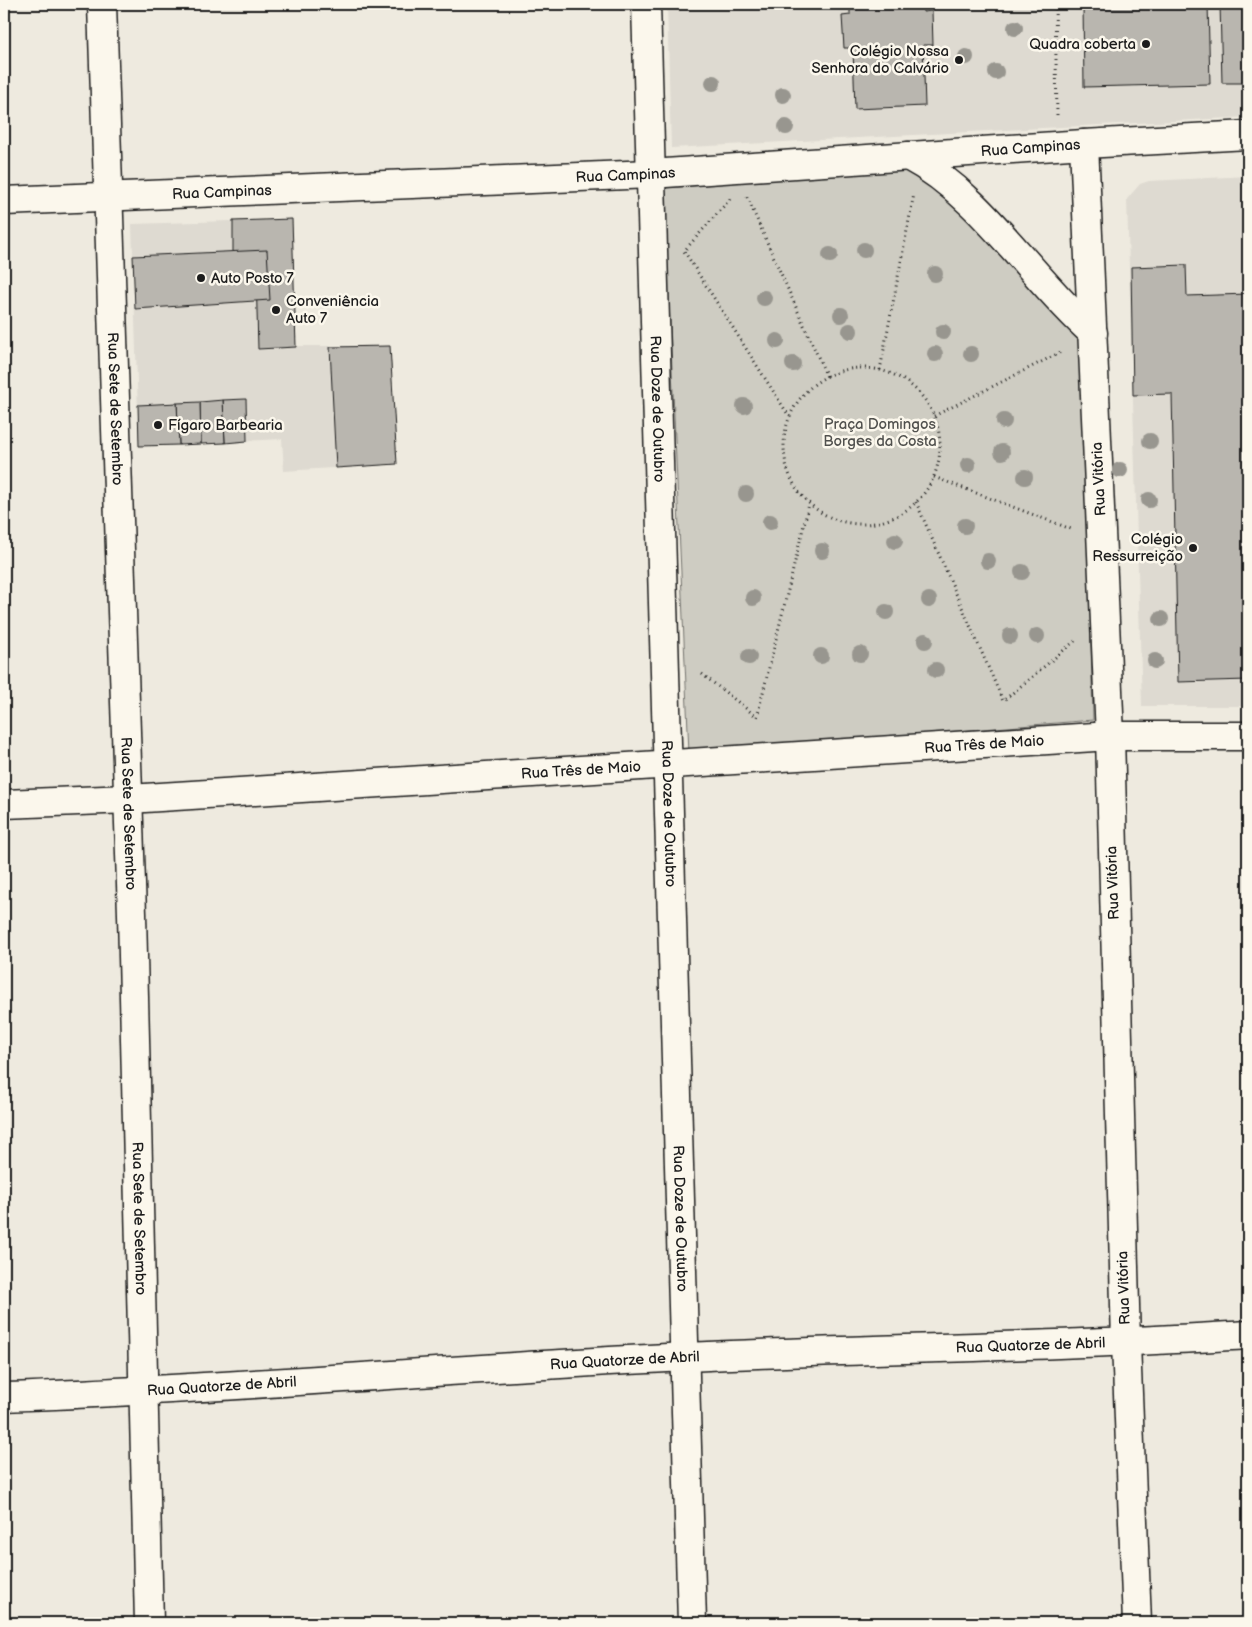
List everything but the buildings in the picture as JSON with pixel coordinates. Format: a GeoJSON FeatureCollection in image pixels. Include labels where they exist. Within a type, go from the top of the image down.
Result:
{"type":"FeatureCollection","features":[{"type":"Feature","properties":{"kind":"street","name":"Rua Sete de Setembro"},"geometry":{"type":"LineString","coordinates":[[102,4],[129,798],[145,1392],[149,1623]]}},
{"type":"Feature","properties":{"kind":"street","name":"Rua Doze de Outubro"},"geometry":{"type":"LineString","coordinates":[[646,4],[692,1623]]}},
{"type":"Feature","properties":{"kind":"street","name":"Rua Campinas"},"geometry":{"type":"LineString","coordinates":[[4,201],[651,174],[1248,134]]}},
{"type":"Feature","properties":{"kind":"street","name":"Rua Vitória"},"geometry":{"type":"LineString","coordinates":[[1071,145],[1082,340],[1110,736],[1126,1343],[1137,1623]]}},
{"type":"Feature","properties":{"kind":"street"},"geometry":{"type":"LineString","coordinates":[[908,156],[932,170],[955,189],[1069,312],[1082,340]]}},
{"type":"Feature","properties":{"kind":"street","name":"Rua Três de Maio"},"geometry":{"type":"LineString","coordinates":[[4,804],[129,798],[1110,736],[1248,736]]}},
{"type":"Feature","properties":{"kind":"street","name":"Rua Quatorze de Abril"},"geometry":{"type":"LineString","coordinates":[[4,1397],[145,1392],[685,1357],[1126,1343],[1248,1335]]}},
{"type":"Feature","properties":{"kind":"path"},"geometry":{"type":"LineString","coordinates":[[1055,4],[1071,145]]}},
{"type":"Feature","properties":{"kind":"path"},"geometry":{"type":"LineString","coordinates":[[880,370],[915,189]]}},
{"type":"Feature","properties":{"kind":"path"},"geometry":{"type":"LineString","coordinates":[[735,194],[684,250],[789,416]]}},
{"type":"Feature","properties":{"kind":"path"},"geometry":{"type":"LineString","coordinates":[[746,196],[827,377]]}},
{"type":"Feature","properties":{"kind":"path"},"geometry":{"type":"LineString","coordinates":[[934,416],[1082,340]]}},
{"type":"Feature","properties":{"kind":"path"},"geometry":{"type":"LineString","coordinates":[[856,368],[880,370],[897,376],[913,387],[926,400],[939,431],[940,447],[934,477],[916,502],[896,516],[875,522],[851,523],[829,517],[809,504],[797,489],[788,472],[784,454],[784,435],[789,416],[811,386],[827,377],[856,368]]}},
{"type":"Feature","properties":{"kind":"path"},"geometry":{"type":"LineString","coordinates":[[934,477],[1078,532]]}},
{"type":"Feature","properties":{"kind":"path"},"geometry":{"type":"LineString","coordinates":[[916,502],[1003,701],[1081,635]]}},
{"type":"Feature","properties":{"kind":"path"},"geometry":{"type":"LineString","coordinates":[[702,674],[756,717],[809,504]]}},
{"type":"Feature","properties":{"kind":"shaded area","name":"Colégio Nossa Senhora do Calvário"},"geometry":{"type":"Polygon","coordinates":[[[667,4],[1248,4],[1248,117],[671,148],[667,4]]]}},
{"type":"Feature","properties":{"kind":"shaded area","name":"Colégio Ressurreição"},"geometry":{"type":"Polygon","coordinates":[[[1248,176],[1248,706],[1142,706],[1127,199],[1140,184],[1149,181],[1248,176]]]}},
{"type":"Feature","properties":{"kind":"shaded area"},"geometry":{"type":"Polygon","coordinates":[[[292,219],[296,346],[390,346],[397,464],[284,471],[282,439],[139,446],[132,224],[292,219]]]}},
{"type":"Feature","properties":{"kind":"green space","name":"Praça Domingos Borges da Costa"},"geometry":{"type":"Polygon","coordinates":[[[913,169],[941,187],[1083,341],[1093,720],[689,753],[664,188],[913,169]]]}},
{"type":"Feature","properties":{"kind":"place","name":"Quadra coberta"},"geometry":{"type":"Point","coordinates":[1146,44]}},
{"type":"Feature","properties":{"kind":"place","name":"Colégio Nossa Senhora do Calvário"},"geometry":{"type":"Point","coordinates":[959,60]}},
{"type":"Feature","properties":{"kind":"place","name":"Auto Posto 7"},"geometry":{"type":"Point","coordinates":[201,278]}},
{"type":"Feature","properties":{"kind":"place","name":"Conveniência Auto 7"},"geometry":{"type":"Point","coordinates":[276,310]}},
{"type":"Feature","properties":{"kind":"place","name":"Fígaro Barbearia"},"geometry":{"type":"Point","coordinates":[158,425]}},
{"type":"Feature","properties":{"kind":"place","name":"Colégio Ressurreição"},"geometry":{"type":"Point","coordinates":[1193,548]}}]}
